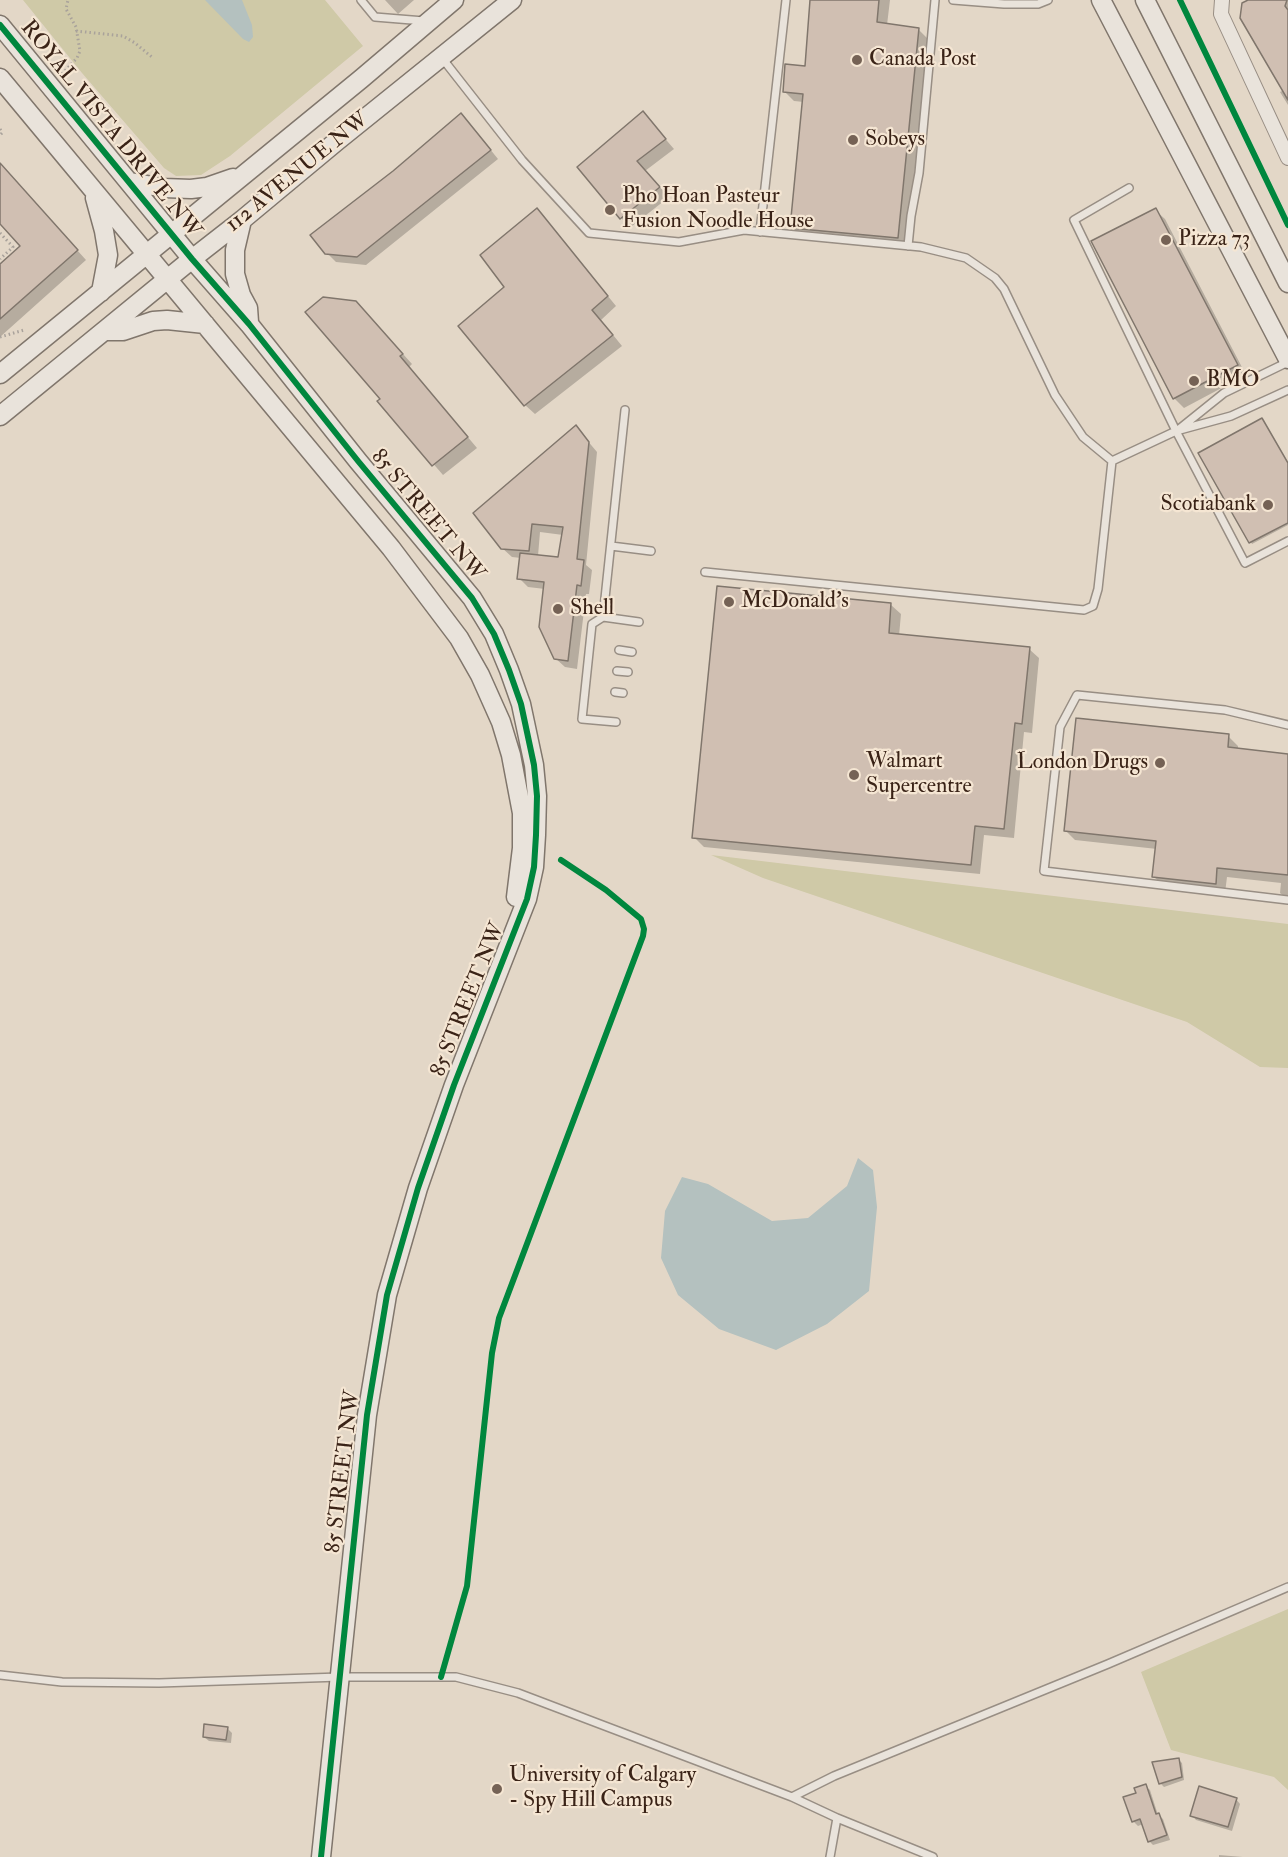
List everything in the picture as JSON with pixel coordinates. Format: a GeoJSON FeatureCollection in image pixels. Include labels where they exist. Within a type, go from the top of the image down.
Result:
{"type":"FeatureCollection","features":[{"type":"Feature","properties":{"kind":"street","name":"112 AVENUE NW"},"geometry":{"type":"LineString","coordinates":[[0,374],[361,80],[454,0]]}},
{"type":"Feature","properties":{"kind":"street","name":"112 AVENUE NW"},"geometry":{"type":"LineString","coordinates":[[0,416],[513,0]]}},
{"type":"Feature","properties":{"kind":"street"},"geometry":{"type":"LineString","coordinates":[[1101,0],[1288,361]]}},
{"type":"Feature","properties":{"kind":"street"},"geometry":{"type":"LineString","coordinates":[[1146,0],[1288,283]]}},
{"type":"Feature","properties":{"kind":"street"},"geometry":{"type":"LineString","coordinates":[[1222,0],[1221,14],[1288,158]]}},
{"type":"Feature","properties":{"kind":"street","name":"ROYAL VISTA DRIVE NW"},"geometry":{"type":"LineString","coordinates":[[1,24],[192,258]]}},
{"type":"Feature","properties":{"kind":"street"},"geometry":{"type":"LineString","coordinates":[[0,78],[166,280]]}},
{"type":"Feature","properties":{"kind":"street"},"geometry":{"type":"LineString","coordinates":[[130,182],[164,188],[191,189],[207,187],[243,174]]}},
{"type":"Feature","properties":{"kind":"street"},"geometry":{"type":"LineString","coordinates":[[93,190],[108,255],[101,292]]}},
{"type":"Feature","properties":{"kind":"street"},"geometry":{"type":"LineString","coordinates":[[242,220],[235,250],[235,274],[248,308],[249,324]]}},
{"type":"Feature","properties":{"kind":"street","name":"85 STREET NW"},"geometry":{"type":"LineString","coordinates":[[192,258],[249,324],[358,461],[472,597],[494,634],[521,704],[534,765],[537,796],[534,867],[527,899],[454,1085],[418,1188],[387,1295],[367,1415],[321,1857]]}},
{"type":"Feature","properties":{"kind":"street","name":"85 STREET NW"},"geometry":{"type":"LineString","coordinates":[[166,280],[432,599],[459,638],[480,675],[501,722],[511,755],[522,813],[519,882],[511,929],[499,972]]}},
{"type":"Feature","properties":{"kind":"street"},"geometry":{"type":"LineString","coordinates":[[105,331],[123,331],[153,321],[167,320],[205,324]]}},
{"type":"Feature","properties":{"kind":"lane"},"geometry":{"type":"LineString","coordinates":[[361,0],[375,17],[429,21]]}},
{"type":"Feature","properties":{"kind":"lane"},"geometry":{"type":"LineString","coordinates":[[760,231],[786,0]]}},
{"type":"Feature","properties":{"kind":"lane"},"geometry":{"type":"LineString","coordinates":[[908,246],[919,173],[935,0]]}},
{"type":"Feature","properties":{"kind":"lane"},"geometry":{"type":"LineString","coordinates":[[953,0],[1038,4],[1048,0]]}},
{"type":"Feature","properties":{"kind":"lane"},"geometry":{"type":"LineString","coordinates":[[441,57],[522,160],[589,233],[679,242],[744,230],[760,231],[908,246],[966,258],[995,278],[1004,289],[1055,395],[1083,437],[1112,461]]}},
{"type":"Feature","properties":{"kind":"lane"},"geometry":{"type":"LineString","coordinates":[[1129,188],[1074,220],[1176,431],[1245,563],[1288,541]]}},
{"type":"Feature","properties":{"kind":"lane"},"geometry":{"type":"LineString","coordinates":[[1176,431],[1224,393],[1288,361]]}},
{"type":"Feature","properties":{"kind":"lane"},"geometry":{"type":"LineString","coordinates":[[1112,461],[1176,431],[1231,416],[1288,390]]}},
{"type":"Feature","properties":{"kind":"lane"},"geometry":{"type":"LineString","coordinates":[[603,617],[625,410]]}},
{"type":"Feature","properties":{"kind":"lane"},"geometry":{"type":"LineString","coordinates":[[705,572],[1084,610],[1093,606],[1098,589],[1112,461]]}},
{"type":"Feature","properties":{"kind":"lane"},"geometry":{"type":"LineString","coordinates":[[611,546],[651,551]]}},
{"type":"Feature","properties":{"kind":"lane"},"geometry":{"type":"LineString","coordinates":[[616,723],[582,719],[591,668],[592,624],[603,617],[639,622]]}},
{"type":"Feature","properties":{"kind":"lane"},"geometry":{"type":"LineString","coordinates":[[619,650],[632,652]]}},
{"type":"Feature","properties":{"kind":"lane"},"geometry":{"type":"LineString","coordinates":[[617,671],[628,672]]}},
{"type":"Feature","properties":{"kind":"lane"},"geometry":{"type":"LineString","coordinates":[[1288,725],[1225,710],[1077,696],[1060,727],[1044,871],[1288,900]]}},
{"type":"Feature","properties":{"kind":"lane"},"geometry":{"type":"LineString","coordinates":[[792,1797],[834,1776],[1108,1664],[1288,1587]]}},
{"type":"Feature","properties":{"kind":"lane"},"geometry":{"type":"LineString","coordinates":[[0,1675],[62,1682],[148,1683],[340,1677],[456,1677],[508,1690],[792,1797],[933,1857]]}},
{"type":"Feature","properties":{"kind":"lane"},"geometry":{"type":"LineString","coordinates":[[830,1857],[837,1818]]}},
{"type":"Feature","properties":{"kind":"path"},"geometry":{"type":"LineString","coordinates":[[51,86],[77,58],[80,51],[76,31],[66,9],[68,0]]}},
{"type":"Feature","properties":{"kind":"path"},"geometry":{"type":"LineString","coordinates":[[76,31],[123,36],[153,58]]}},
{"type":"Feature","properties":{"kind":"path"},"geometry":{"type":"LineString","coordinates":[[0,129],[2,133],[0,135]]}},
{"type":"Feature","properties":{"kind":"path"},"geometry":{"type":"LineString","coordinates":[[0,233],[13,247],[0,259]]}},
{"type":"Feature","properties":{"kind":"path"},"geometry":{"type":"LineString","coordinates":[[0,337],[24,330]]}},
{"type":"Feature","properties":{"kind":"shaded area"},"geometry":{"type":"Polygon","coordinates":[[[23,0],[325,0],[363,46],[230,156],[201,175],[176,176],[164,168],[23,0]]]}},
{"type":"Feature","properties":{"kind":"shaded area"},"geometry":{"type":"Polygon","coordinates":[[[205,0],[242,0],[252,25],[253,37],[249,42],[243,39],[205,0]]]}},
{"type":"Feature","properties":{"kind":"shaded area"},"geometry":{"type":"Polygon","coordinates":[[[711,855],[1288,924],[1288,1068],[1260,1067],[1187,1022],[763,878],[711,855]]]}},
{"type":"Feature","properties":{"kind":"shaded area"},"geometry":{"type":"Polygon","coordinates":[[[858,1158],[873,1170],[877,1207],[869,1291],[827,1324],[776,1350],[719,1329],[678,1295],[661,1258],[665,1211],[682,1177],[708,1184],[772,1221],[808,1218],[847,1186],[858,1158]]]}},
{"type":"Feature","properties":{"kind":"shaded area"},"geometry":{"type":"Polygon","coordinates":[[[1288,1609],[1288,1790],[1274,1777],[1171,1750],[1141,1672],[1288,1609]]]}},
{"type":"Feature","properties":{"kind":"building","name":"Sobeys"},"geometry":{"type":"Polygon","coordinates":[[[810,0],[879,0],[877,22],[919,28],[898,238],[790,228],[803,94],[783,92],[785,64],[805,66],[810,0]]]}},
{"type":"Feature","properties":{"kind":"building"},"geometry":{"type":"Polygon","coordinates":[[[1248,0],[1287,0],[1285,6],[1288,10],[1288,100],[1240,18],[1242,3],[1248,0]]]}},
{"type":"Feature","properties":{"kind":"building"},"geometry":{"type":"Polygon","coordinates":[[[643,111],[666,139],[637,161],[660,187],[620,219],[577,167],[643,111]]]}},
{"type":"Feature","properties":{"kind":"building"},"geometry":{"type":"Polygon","coordinates":[[[461,113],[491,150],[357,257],[325,254],[310,235],[393,171],[461,113]]]}},
{"type":"Feature","properties":{"kind":"building"},"geometry":{"type":"Polygon","coordinates":[[[0,163],[78,250],[0,319],[0,264],[20,246],[0,224],[0,163]]]}},
{"type":"Feature","properties":{"kind":"building"},"geometry":{"type":"Polygon","coordinates":[[[537,208],[608,296],[592,310],[613,335],[524,406],[458,326],[504,287],[480,255],[537,208]]]}},
{"type":"Feature","properties":{"kind":"building"},"geometry":{"type":"Polygon","coordinates":[[[1156,208],[1238,365],[1173,399],[1091,241],[1156,208]]]}},
{"type":"Feature","properties":{"kind":"building"},"geometry":{"type":"Polygon","coordinates":[[[323,297],[356,301],[403,354],[400,356],[468,437],[432,466],[377,401],[380,399],[305,312],[323,297]]]}},
{"type":"Feature","properties":{"kind":"building"},"geometry":{"type":"Polygon","coordinates":[[[1262,418],[1288,463],[1288,523],[1249,543],[1198,453],[1262,418]]]}},
{"type":"Feature","properties":{"kind":"building"},"geometry":{"type":"Polygon","coordinates":[[[576,425],[589,442],[577,559],[584,560],[581,586],[577,585],[568,661],[554,659],[539,627],[544,582],[517,579],[520,553],[558,557],[563,527],[532,524],[529,551],[501,549],[473,513],[576,425]]]}},
{"type":"Feature","properties":{"kind":"building","name":"Walmart Supercentre"},"geometry":{"type":"Polygon","coordinates":[[[717,586],[891,603],[889,633],[1030,647],[1022,724],[1015,723],[1004,829],[975,826],[971,865],[692,838],[717,586]]]}},
{"type":"Feature","properties":{"kind":"building"},"geometry":{"type":"Polygon","coordinates":[[[1076,718],[1229,734],[1228,747],[1288,754],[1288,875],[1217,868],[1216,884],[1152,877],[1156,841],[1064,831],[1076,718]]]}},
{"type":"Feature","properties":{"kind":"building"},"geometry":{"type":"Polygon","coordinates":[[[204,1724],[228,1727],[226,1740],[203,1737],[204,1724]]]}},
{"type":"Feature","properties":{"kind":"building"},"geometry":{"type":"Polygon","coordinates":[[[1179,1758],[1182,1777],[1159,1784],[1152,1762],[1179,1758]]]}},
{"type":"Feature","properties":{"kind":"building"},"geometry":{"type":"Polygon","coordinates":[[[1146,1784],[1156,1814],[1159,1813],[1167,1835],[1148,1842],[1140,1819],[1132,1822],[1123,1797],[1136,1793],[1134,1788],[1146,1784]]]}},
{"type":"Feature","properties":{"kind":"building"},"geometry":{"type":"Polygon","coordinates":[[[1199,1786],[1237,1798],[1228,1827],[1190,1816],[1199,1786]]]}},
{"type":"Feature","properties":{"kind":"cycle path"},"geometry":{"type":"LineString","coordinates":[[1180,0],[1288,225]]}},
{"type":"Feature","properties":{"kind":"cycle path"},"geometry":{"type":"LineString","coordinates":[[0,25],[192,259],[249,324],[358,461],[472,598],[494,634],[509,670],[521,704],[534,765],[537,796],[536,835],[534,867],[527,899],[454,1085],[418,1188],[387,1295],[367,1415],[321,1857]]}},
{"type":"Feature","properties":{"kind":"cycle path"},"geometry":{"type":"LineString","coordinates":[[441,1677],[467,1586],[492,1353],[499,1318],[643,936],[644,929],[641,919],[606,890],[561,860]]}},
{"type":"Feature","properties":{"kind":"place","name":"Canada Post"},"geometry":{"type":"Point","coordinates":[857,60]}},
{"type":"Feature","properties":{"kind":"place","name":"Sobeys"},"geometry":{"type":"Point","coordinates":[853,140]}},
{"type":"Feature","properties":{"kind":"place","name":"Pho Hoan Pasteur Fusion Noodle House"},"geometry":{"type":"Point","coordinates":[610,210]}},
{"type":"Feature","properties":{"kind":"place","name":"Pizza 73"},"geometry":{"type":"Point","coordinates":[1166,240]}},
{"type":"Feature","properties":{"kind":"place","name":"BMO"},"geometry":{"type":"Point","coordinates":[1194,381]}},
{"type":"Feature","properties":{"kind":"place","name":"Scotiabank"},"geometry":{"type":"Point","coordinates":[1268,505]}},
{"type":"Feature","properties":{"kind":"place","name":"McDonald's"},"geometry":{"type":"Point","coordinates":[729,602]}},
{"type":"Feature","properties":{"kind":"place","name":"Shell"},"geometry":{"type":"Point","coordinates":[558,609]}},
{"type":"Feature","properties":{"kind":"place","name":"London Drugs"},"geometry":{"type":"Point","coordinates":[1160,763]}},
{"type":"Feature","properties":{"kind":"place","name":"Walmart Supercentre"},"geometry":{"type":"Point","coordinates":[854,775]}},
{"type":"Feature","properties":{"kind":"place","name":"University of Calgary - Spy Hill Campus"},"geometry":{"type":"Point","coordinates":[497,1789]}}]}
